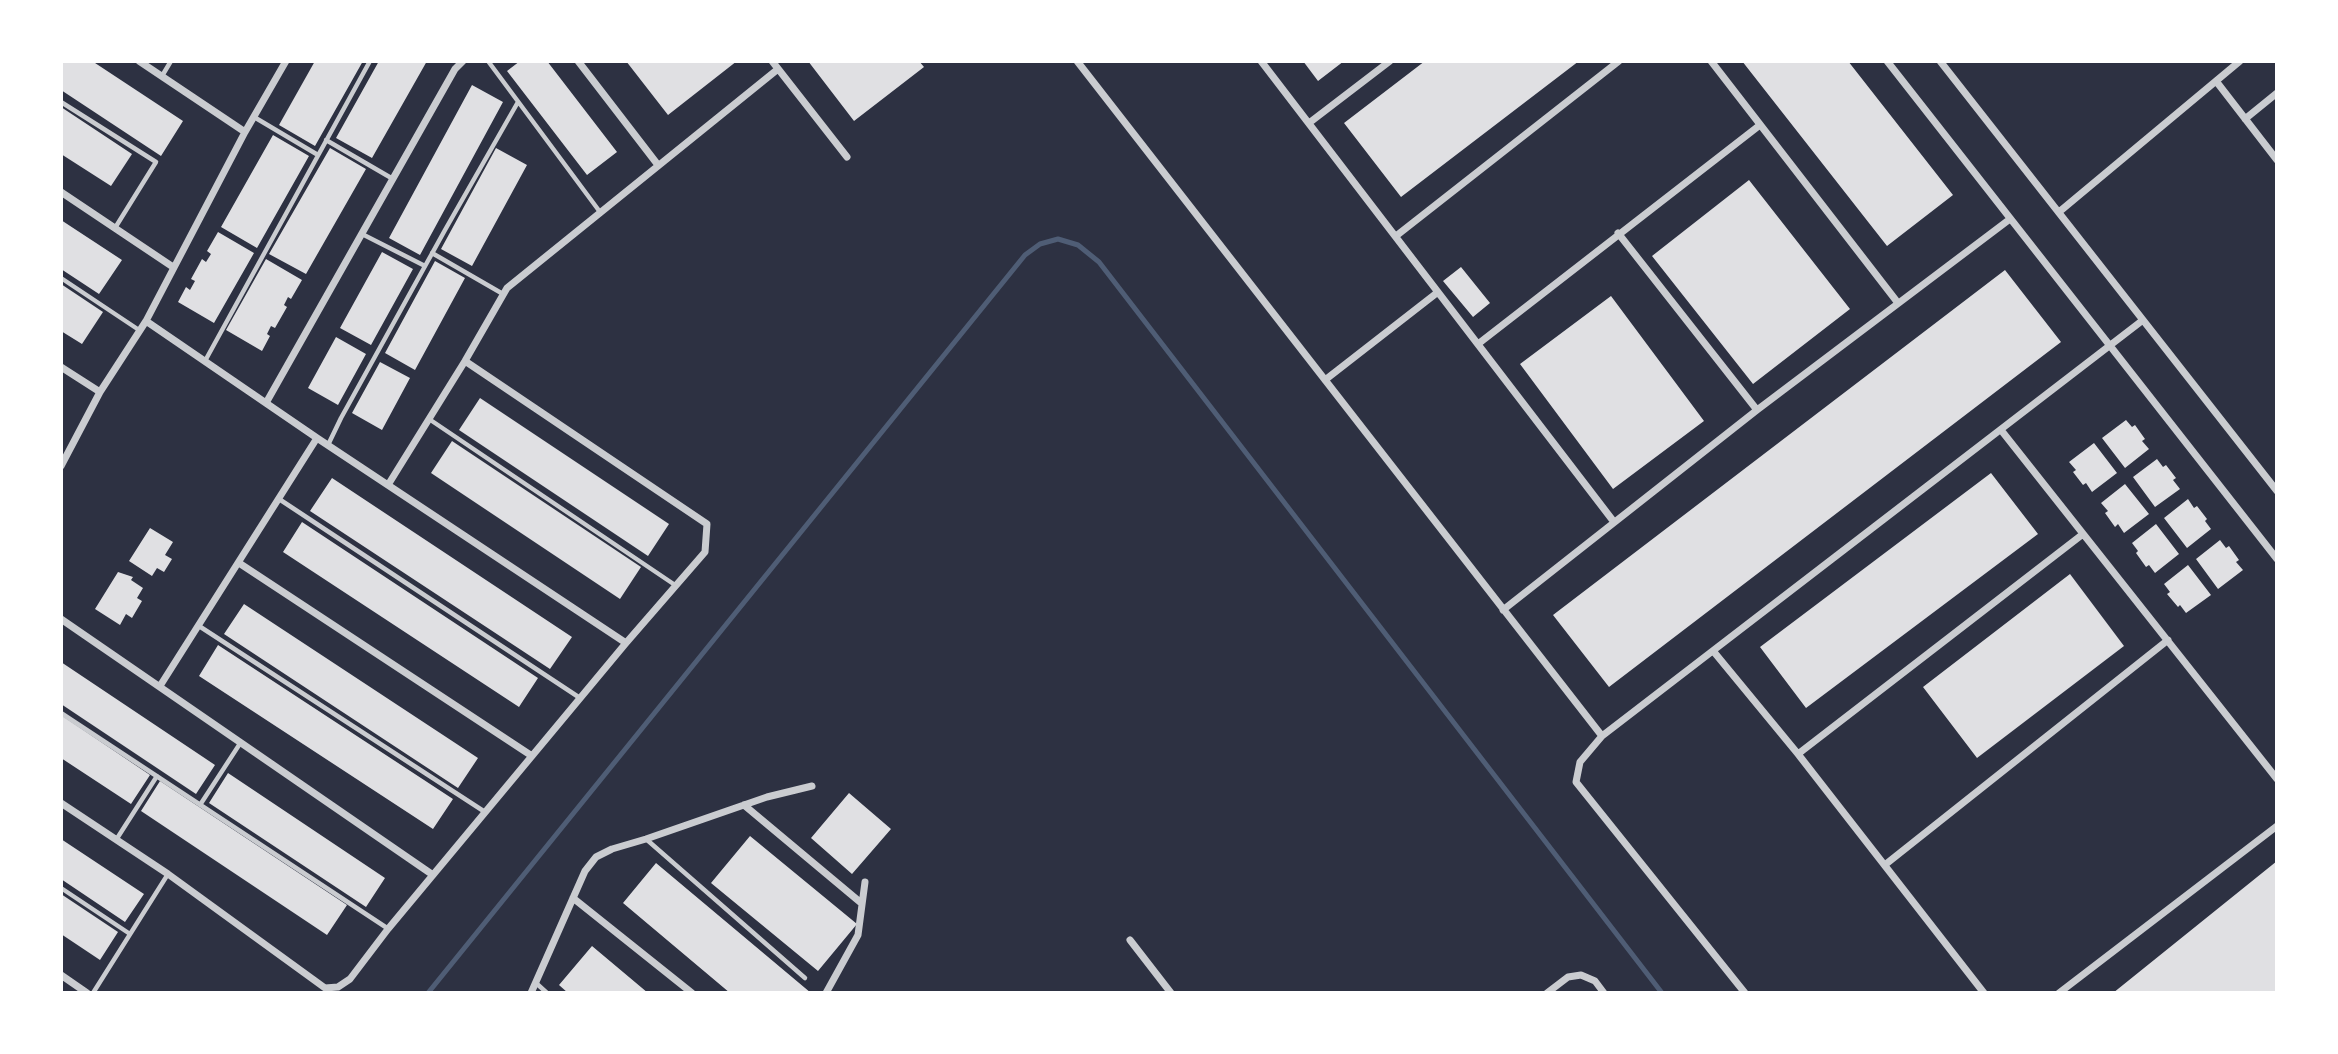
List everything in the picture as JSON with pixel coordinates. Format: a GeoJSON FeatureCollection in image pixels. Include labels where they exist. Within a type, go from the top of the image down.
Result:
{"type":"FeatureCollection","features":[{"type":"Feature","properties":{"kind":"street"},"geometry":{"type":"LineString","coordinates":[[139,61],[245,132]]}},
{"type":"Feature","properties":{"kind":"street"},"geometry":{"type":"LineString","coordinates":[[61,466],[100,392],[146,321],[245,132],[286,61]]}},
{"type":"Feature","properties":{"kind":"street"},"geometry":{"type":"LineString","coordinates":[[266,403],[455,69],[463,61]]}},
{"type":"Feature","properties":{"kind":"street"},"geometry":{"type":"LineString","coordinates":[[578,61],[658,164]]}},
{"type":"Feature","properties":{"kind":"street"},"geometry":{"type":"LineString","coordinates":[[772,61],[847,157]]}},
{"type":"Feature","properties":{"kind":"street"},"geometry":{"type":"LineString","coordinates":[[1077,61],[1602,736]]}},
{"type":"Feature","properties":{"kind":"street"},"geometry":{"type":"LineString","coordinates":[[1261,61],[1614,522]]}},
{"type":"Feature","properties":{"kind":"street"},"geometry":{"type":"LineString","coordinates":[[1309,123],[1390,61]]}},
{"type":"Feature","properties":{"kind":"street"},"geometry":{"type":"LineString","coordinates":[[1396,236],[1619,61]]}},
{"type":"Feature","properties":{"kind":"street"},"geometry":{"type":"LineString","coordinates":[[1711,61],[1898,303]]}},
{"type":"Feature","properties":{"kind":"street"},"geometry":{"type":"LineString","coordinates":[[1887,61],[2277,559]]}},
{"type":"Feature","properties":{"kind":"street"},"geometry":{"type":"LineString","coordinates":[[1940,61],[2277,491]]}},
{"type":"Feature","properties":{"kind":"street"},"geometry":{"type":"LineString","coordinates":[[2059,212],[2240,61]]}},
{"type":"Feature","properties":{"kind":"street"},"geometry":{"type":"LineString","coordinates":[[388,485],[465,361],[506,288],[778,69]]}},
{"type":"Feature","properties":{"kind":"street"},"geometry":{"type":"LineString","coordinates":[[2216,81],[2277,160]]}},
{"type":"Feature","properties":{"kind":"street"},"geometry":{"type":"LineString","coordinates":[[2245,119],[2277,93]]}},
{"type":"Feature","properties":{"kind":"street"},"geometry":{"type":"LineString","coordinates":[[1478,344],[1760,125]]}},
{"type":"Feature","properties":{"kind":"street"},"geometry":{"type":"LineString","coordinates":[[61,192],[173,267]]}},
{"type":"Feature","properties":{"kind":"street"},"geometry":{"type":"LineString","coordinates":[[1503,610],[1757,410],[2010,219]]}},
{"type":"Feature","properties":{"kind":"street"},"geometry":{"type":"LineString","coordinates":[[1618,233],[1757,410]]}},
{"type":"Feature","properties":{"kind":"street"},"geometry":{"type":"LineString","coordinates":[[1325,380],[1438,292]]}},
{"type":"Feature","properties":{"kind":"street"},"geometry":{"type":"LineString","coordinates":[[1745,993],[1576,782],[1580,762],[1602,736],[2143,320]]}},
{"type":"Feature","properties":{"kind":"street"},"geometry":{"type":"LineString","coordinates":[[146,321],[626,643]]}},
{"type":"Feature","properties":{"kind":"street"},"geometry":{"type":"LineString","coordinates":[[61,803],[168,874],[325,988],[338,987],[350,979],[388,929],[580,698],[705,552],[707,524],[465,361]]}},
{"type":"Feature","properties":{"kind":"street"},"geometry":{"type":"LineString","coordinates":[[61,367],[100,392]]}},
{"type":"Feature","properties":{"kind":"street"},"geometry":{"type":"LineString","coordinates":[[2001,430],[2277,779]]}},
{"type":"Feature","properties":{"kind":"street"},"geometry":{"type":"LineString","coordinates":[[160,686],[317,438]]}},
{"type":"Feature","properties":{"kind":"street"},"geometry":{"type":"LineString","coordinates":[[1798,754],[2083,534]]}},
{"type":"Feature","properties":{"kind":"street"},"geometry":{"type":"LineString","coordinates":[[239,564],[532,756]]}},
{"type":"Feature","properties":{"kind":"street"},"geometry":{"type":"LineString","coordinates":[[61,619],[433,876]]}},
{"type":"Feature","properties":{"kind":"street"},"geometry":{"type":"LineString","coordinates":[[1886,864],[2168,640]]}},
{"type":"Feature","properties":{"kind":"street"},"geometry":{"type":"LineString","coordinates":[[1714,652],[1886,864],[1984,993]]}},
{"type":"Feature","properties":{"kind":"street"},"geometry":{"type":"LineString","coordinates":[[531,993],[585,871],[596,857],[612,849],[767,797],[812,786]]}},
{"type":"Feature","properties":{"kind":"street"},"geometry":{"type":"LineString","coordinates":[[744,805],[860,902]]}},
{"type":"Feature","properties":{"kind":"street"},"geometry":{"type":"LineString","coordinates":[[2059,993],[2277,826]]}},
{"type":"Feature","properties":{"kind":"street"},"geometry":{"type":"LineString","coordinates":[[825,993],[858,935],[860,902],[865,882]]}},
{"type":"Feature","properties":{"kind":"street"},"geometry":{"type":"LineString","coordinates":[[573,898],[691,993]]}},
{"type":"Feature","properties":{"kind":"street"},"geometry":{"type":"LineString","coordinates":[[1130,940],[1171,993]]}},
{"type":"Feature","properties":{"kind":"street"},"geometry":{"type":"LineString","coordinates":[[61,975],[87,993]]}},
{"type":"Feature","properties":{"kind":"street"},"geometry":{"type":"LineString","coordinates":[[1547,993],[1568,976],[1581,975],[1595,981],[1604,993]]}},
{"type":"Feature","properties":{"kind":"lane"},"geometry":{"type":"LineString","coordinates":[[162,76],[171,61]]}},
{"type":"Feature","properties":{"kind":"lane"},"geometry":{"type":"LineString","coordinates":[[205,361],[370,61]]}},
{"type":"Feature","properties":{"kind":"lane"},"geometry":{"type":"LineString","coordinates":[[488,61],[600,212]]}},
{"type":"Feature","properties":{"kind":"lane"},"geometry":{"type":"LineString","coordinates":[[61,102],[156,162],[115,228]]}},
{"type":"Feature","properties":{"kind":"lane"},"geometry":{"type":"LineString","coordinates":[[328,445],[518,102]]}},
{"type":"Feature","properties":{"kind":"lane"},"geometry":{"type":"LineString","coordinates":[[254,117],[318,155]]}},
{"type":"Feature","properties":{"kind":"lane"},"geometry":{"type":"LineString","coordinates":[[326,140],[393,179]]}},
{"type":"Feature","properties":{"kind":"lane"},"geometry":{"type":"LineString","coordinates":[[362,234],[425,266]]}},
{"type":"Feature","properties":{"kind":"lane"},"geometry":{"type":"LineString","coordinates":[[432,253],[503,294]]}},
{"type":"Feature","properties":{"kind":"lane"},"geometry":{"type":"LineString","coordinates":[[61,278],[140,330]]}},
{"type":"Feature","properties":{"kind":"lane"},"geometry":{"type":"LineString","coordinates":[[429,419],[676,586]]}},
{"type":"Feature","properties":{"kind":"lane"},"geometry":{"type":"LineString","coordinates":[[279,499],[580,698]]}},
{"type":"Feature","properties":{"kind":"lane"},"geometry":{"type":"LineString","coordinates":[[199,626],[486,812]]}},
{"type":"Feature","properties":{"kind":"lane"},"geometry":{"type":"LineString","coordinates":[[61,713],[388,929]]}},
{"type":"Feature","properties":{"kind":"lane"},"geometry":{"type":"LineString","coordinates":[[200,805],[241,742]]}},
{"type":"Feature","properties":{"kind":"lane"},"geometry":{"type":"LineString","coordinates":[[116,840],[157,776]]}},
{"type":"Feature","properties":{"kind":"lane"},"geometry":{"type":"LineString","coordinates":[[646,839],[805,978]]}},
{"type":"Feature","properties":{"kind":"lane"},"geometry":{"type":"LineString","coordinates":[[93,993],[168,874]]}},
{"type":"Feature","properties":{"kind":"lane"},"geometry":{"type":"LineString","coordinates":[[61,888],[130,934]]}},
{"type":"Feature","properties":{"kind":"lane"},"geometry":{"type":"LineString","coordinates":[[535,983],[547,993]]}},
{"type":"Feature","properties":{"kind":"building"},"geometry":{"type":"Polygon","coordinates":[[[61,61],[92,61],[183,121],[161,156],[61,90],[61,61]]]}},
{"type":"Feature","properties":{"kind":"building"},"geometry":{"type":"Polygon","coordinates":[[[315,61],[363,61],[315,146],[279,125],[315,61]]]}},
{"type":"Feature","properties":{"kind":"building"},"geometry":{"type":"Polygon","coordinates":[[[379,61],[427,61],[372,158],[336,138],[379,61]]]}},
{"type":"Feature","properties":{"kind":"building"},"geometry":{"type":"Polygon","coordinates":[[[520,61],[547,61],[617,152],[587,175],[507,71],[520,61]]]}},
{"type":"Feature","properties":{"kind":"building"},"geometry":{"type":"Polygon","coordinates":[[[626,61],[737,61],[668,115],[626,61]]]}},
{"type":"Feature","properties":{"kind":"building"},"geometry":{"type":"Polygon","coordinates":[[[808,61],[919,61],[924,67],[854,121],[808,61]]]}},
{"type":"Feature","properties":{"kind":"building"},"geometry":{"type":"Polygon","coordinates":[[[1303,61],[1344,61],[1318,81],[1303,61]]]}},
{"type":"Feature","properties":{"kind":"building"},"geometry":{"type":"Polygon","coordinates":[[[1425,61],[1579,61],[1401,197],[1344,123],[1425,61]]]}},
{"type":"Feature","properties":{"kind":"building"},"geometry":{"type":"Polygon","coordinates":[[[1742,61],[1848,61],[1953,195],[1887,246],[1742,61]]]}},
{"type":"Feature","properties":{"kind":"building"},"geometry":{"type":"Polygon","coordinates":[[[472,85],[503,102],[420,255],[389,238],[472,85]]]}},
{"type":"Feature","properties":{"kind":"building"},"geometry":{"type":"Polygon","coordinates":[[[61,107],[132,154],[111,186],[61,154],[61,107]]]}},
{"type":"Feature","properties":{"kind":"building"},"geometry":{"type":"Polygon","coordinates":[[[273,135],[309,156],[257,248],[221,227],[273,135]]]}},
{"type":"Feature","properties":{"kind":"building"},"geometry":{"type":"Polygon","coordinates":[[[330,148],[366,169],[306,274],[269,254],[330,148]]]}},
{"type":"Feature","properties":{"kind":"building"},"geometry":{"type":"Polygon","coordinates":[[[496,148],[527,165],[472,266],[441,249],[496,148]]]}},
{"type":"Feature","properties":{"kind":"building"},"geometry":{"type":"Polygon","coordinates":[[[1749,180],[1850,309],[1753,384],[1652,256],[1749,180]]]}},
{"type":"Feature","properties":{"kind":"building"},"geometry":{"type":"Polygon","coordinates":[[[61,220],[122,260],[99,294],[61,269],[61,220]]]}},
{"type":"Feature","properties":{"kind":"building"},"geometry":{"type":"Polygon","coordinates":[[[218,232],[254,253],[214,323],[178,302],[186,287],[190,290],[195,281],[191,279],[202,259],[206,262],[211,254],[207,251],[218,232]]]}},
{"type":"Feature","properties":{"kind":"building"},"geometry":{"type":"Polygon","coordinates":[[[382,252],[413,269],[371,345],[340,328],[382,252]]]}},
{"type":"Feature","properties":{"kind":"building"},"geometry":{"type":"Polygon","coordinates":[[[266,259],[302,280],[291,299],[288,297],[284,305],[287,307],[275,328],[271,326],[267,334],[270,336],[262,351],[226,330],[266,259]]]}},
{"type":"Feature","properties":{"kind":"building"},"geometry":{"type":"Polygon","coordinates":[[[435,261],[465,278],[415,370],[385,353],[435,261]]]}},
{"type":"Feature","properties":{"kind":"building"},"geometry":{"type":"Polygon","coordinates":[[[1461,267],[1490,303],[1473,317],[1443,281],[1461,267]]]}},
{"type":"Feature","properties":{"kind":"building"},"geometry":{"type":"Polygon","coordinates":[[[2005,270],[2061,342],[1609,687],[1553,615],[2005,270]]]}},
{"type":"Feature","properties":{"kind":"building"},"geometry":{"type":"Polygon","coordinates":[[[61,284],[103,312],[82,344],[61,331],[61,284]]]}},
{"type":"Feature","properties":{"kind":"building"},"geometry":{"type":"Polygon","coordinates":[[[1611,296],[1704,421],[1613,489],[1520,364],[1611,296]]]}},
{"type":"Feature","properties":{"kind":"building"},"geometry":{"type":"Polygon","coordinates":[[[336,337],[366,354],[338,405],[308,388],[336,337]]]}},
{"type":"Feature","properties":{"kind":"building"},"geometry":{"type":"Polygon","coordinates":[[[380,362],[410,378],[382,430],[352,413],[380,362]]]}},
{"type":"Feature","properties":{"kind":"building"},"geometry":{"type":"Polygon","coordinates":[[[480,398],[669,524],[648,556],[459,430],[480,398]]]}},
{"type":"Feature","properties":{"kind":"building"},"geometry":{"type":"Polygon","coordinates":[[[2126,420],[2132,427],[2135,425],[2149,449],[2125,468],[2102,438],[2126,420]]]}},
{"type":"Feature","properties":{"kind":"building"},"geometry":{"type":"Polygon","coordinates":[[[452,441],[641,567],[620,599],[431,473],[452,441]]]}},
{"type":"Feature","properties":{"kind":"building"},"geometry":{"type":"Polygon","coordinates":[[[2094,443],[2117,473],[2092,492],[2073,472],[2076,470],[2069,462],[2094,443]]]}},
{"type":"Feature","properties":{"kind":"building"},"geometry":{"type":"Polygon","coordinates":[[[2157,459],[2163,467],[2166,465],[2176,478],[2173,480],[2180,489],[2155,507],[2133,477],[2157,459]]]}},
{"type":"Feature","properties":{"kind":"building"},"geometry":{"type":"Polygon","coordinates":[[[1991,473],[2038,534],[1806,708],[1760,647],[1991,473]]]}},
{"type":"Feature","properties":{"kind":"building"},"geometry":{"type":"Polygon","coordinates":[[[332,478],[572,637],[550,669],[310,511],[332,478]]]}},
{"type":"Feature","properties":{"kind":"building"},"geometry":{"type":"Polygon","coordinates":[[[2125,484],[2149,514],[2124,533],[2118,524],[2115,527],[2101,503],[2125,484]]]}},
{"type":"Feature","properties":{"kind":"building"},"geometry":{"type":"Polygon","coordinates":[[[2188,499],[2207,519],[2205,521],[2211,529],[2187,548],[2164,518],[2188,499]]]}},
{"type":"Feature","properties":{"kind":"building"},"geometry":{"type":"Polygon","coordinates":[[[302,522],[538,678],[519,707],[283,552],[302,522]]]}},
{"type":"Feature","properties":{"kind":"building"},"geometry":{"type":"Polygon","coordinates":[[[2156,524],[2179,554],[2155,573],[2149,565],[2146,567],[2132,543],[2156,524]]]}},
{"type":"Feature","properties":{"kind":"building"},"geometry":{"type":"Polygon","coordinates":[[[150,528],[173,542],[165,555],[172,559],[164,572],[157,568],[152,576],[129,561],[150,528]]]}},
{"type":"Feature","properties":{"kind":"building"},"geometry":{"type":"Polygon","coordinates":[[[2220,540],[2226,548],[2229,546],[2243,570],[2218,589],[2196,559],[2220,540]]]}},
{"type":"Feature","properties":{"kind":"building"},"geometry":{"type":"Polygon","coordinates":[[[2188,565],[2211,595],[2186,613],[2167,594],[2170,592],[2164,584],[2188,565]]]}},
{"type":"Feature","properties":{"kind":"building"},"geometry":{"type":"Polygon","coordinates":[[[118,572],[133,577],[131,580],[143,588],[137,598],[142,601],[132,618],[126,614],[120,625],[95,609],[118,572]]]}},
{"type":"Feature","properties":{"kind":"building"},"geometry":{"type":"Polygon","coordinates":[[[2070,574],[2124,646],[1977,758],[1923,687],[2070,574]]]}},
{"type":"Feature","properties":{"kind":"building"},"geometry":{"type":"Polygon","coordinates":[[[244,604],[478,758],[458,788],[224,634],[244,604]]]}},
{"type":"Feature","properties":{"kind":"building"},"geometry":{"type":"Polygon","coordinates":[[[218,645],[453,799],[433,829],[199,676],[218,645]]]}},
{"type":"Feature","properties":{"kind":"building"},"geometry":{"type":"Polygon","coordinates":[[[61,662],[215,765],[196,794],[61,704],[61,662]]]}},
{"type":"Feature","properties":{"kind":"building"},"geometry":{"type":"Polygon","coordinates":[[[61,715],[150,775],[131,804],[61,758],[61,715]]]}},
{"type":"Feature","properties":{"kind":"building"},"geometry":{"type":"Polygon","coordinates":[[[228,773],[385,878],[366,907],[209,803],[228,773]]]}},
{"type":"Feature","properties":{"kind":"building"},"geometry":{"type":"Polygon","coordinates":[[[160,781],[347,905],[327,935],[141,811],[160,781]]]}},
{"type":"Feature","properties":{"kind":"building"},"geometry":{"type":"Polygon","coordinates":[[[849,793],[891,829],[852,874],[811,838],[849,793]]]}},
{"type":"Feature","properties":{"kind":"building"},"geometry":{"type":"Polygon","coordinates":[[[750,836],[857,924],[818,971],[711,883],[750,836]]]}},
{"type":"Feature","properties":{"kind":"building"},"geometry":{"type":"Polygon","coordinates":[[[61,839],[144,894],[125,922],[61,879],[61,839]]]}},
{"type":"Feature","properties":{"kind":"building"},"geometry":{"type":"Polygon","coordinates":[[[2277,861],[2277,993],[2113,993],[2277,861]]]}},
{"type":"Feature","properties":{"kind":"building"},"geometry":{"type":"Polygon","coordinates":[[[656,863],[811,993],[730,993],[623,903],[656,863]]]}},
{"type":"Feature","properties":{"kind":"building"},"geometry":{"type":"Polygon","coordinates":[[[61,894],[118,932],[100,960],[61,934],[61,894]]]}},
{"type":"Feature","properties":{"kind":"building"},"geometry":{"type":"Polygon","coordinates":[[[592,946],[648,993],[568,993],[559,985],[592,946]]]}},
{"type":"Feature","properties":{"kind":"waterway"},"geometry":{"type":"LineString","coordinates":[[428,993],[1025,255],[1040,244],[1058,239],[1078,245],[1099,262],[1662,993]]}}]}
